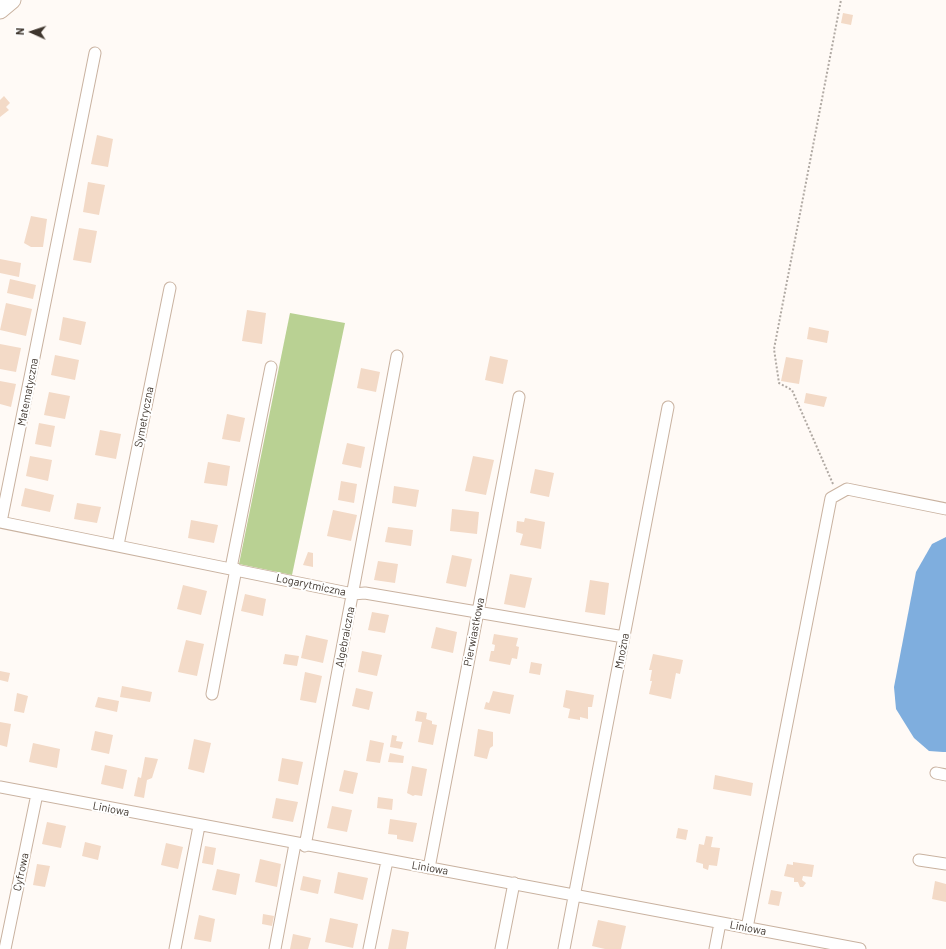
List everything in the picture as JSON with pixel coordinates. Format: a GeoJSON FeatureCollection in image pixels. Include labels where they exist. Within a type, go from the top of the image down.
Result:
{"type":"FeatureCollection","features":[{"type":"Feature","properties":{"kind":"highway"},"geometry":{"type":"LineString","coordinates":[[0,10],[12,0]]}},
{"type":"Feature","properties":{"kind":"street","name":"Matematyczna"},"geometry":{"type":"LineString","coordinates":[[1,522],[95,53]]}},
{"type":"Feature","properties":{"kind":"street","name":"Symetryczna"},"geometry":{"type":"LineString","coordinates":[[118,545],[170,288]]}},
{"type":"Feature","properties":{"kind":"street","name":"Algebraiczna"},"geometry":{"type":"LineString","coordinates":[[275,949],[300,845],[353,594],[397,356]]}},
{"type":"Feature","properties":{"kind":"street"},"geometry":{"type":"LineString","coordinates":[[212,694],[271,367]]}},
{"type":"Feature","properties":{"kind":"street","name":"Pierwiastkowa"},"geometry":{"type":"LineString","coordinates":[[429,868],[520,397]]}},
{"type":"Feature","properties":{"kind":"street","name":"Mnożna"},"geometry":{"type":"LineString","coordinates":[[564,949],[668,407]]}},
{"type":"Feature","properties":{"kind":"street"},"geometry":{"type":"LineString","coordinates":[[747,928],[831,498],[847,489],[946,508]]}},
{"type":"Feature","properties":{"kind":"street","name":"Logarytmiczna"},"geometry":{"type":"LineString","coordinates":[[1,522],[234,568],[353,594],[365,593],[624,637]]}},
{"type":"Feature","properties":{"kind":"street","name":"Liniowa"},"geometry":{"type":"LineString","coordinates":[[0,787],[198,826],[575,894],[860,949]]}},
{"type":"Feature","properties":{"kind":"street","name":"Cyfrowa"},"geometry":{"type":"LineString","coordinates":[[5,949],[37,794]]}},
{"type":"Feature","properties":{"kind":"street"},"geometry":{"type":"LineString","coordinates":[[175,949],[198,826]]}},
{"type":"Feature","properties":{"kind":"street"},"geometry":{"type":"LineString","coordinates":[[369,949],[387,860]]}},
{"type":"Feature","properties":{"kind":"street"},"geometry":{"type":"LineString","coordinates":[[919,860],[946,864]]}},
{"type":"Feature","properties":{"kind":"street"},"geometry":{"type":"LineString","coordinates":[[501,949],[514,883]]}},
{"type":"Feature","properties":{"kind":"street"},"geometry":{"type":"LineString","coordinates":[[715,949],[720,923]]}},
{"type":"Feature","properties":{"kind":"path"},"geometry":{"type":"LineString","coordinates":[[838,494],[792,390],[779,383],[774,349],[841,0]]}},
{"type":"Feature","properties":{"kind":"green space"},"geometry":{"type":"Polygon","coordinates":[[[290,313],[345,323],[292,575],[239,564],[290,313]]]}},
{"type":"Feature","properties":{"kind":"water"},"geometry":{"type":"Polygon","coordinates":[[[946,537],[946,752],[943,752],[929,751],[914,738],[896,709],[894,687],[916,572],[932,544],[946,537]]]}},
{"type":"Feature","properties":{"kind":"building"},"geometry":{"type":"Polygon","coordinates":[[[843,13],[853,15],[851,25],[841,23],[843,13]]]}},
{"type":"Feature","properties":{"kind":"building"},"geometry":{"type":"Polygon","coordinates":[[[4,96],[10,103],[6,107],[9,110],[0,117],[0,100],[4,96]]]}},
{"type":"Feature","properties":{"kind":"building"},"geometry":{"type":"Polygon","coordinates":[[[97,135],[113,139],[108,167],[91,164],[97,135]]]}},
{"type":"Feature","properties":{"kind":"building"},"geometry":{"type":"Polygon","coordinates":[[[88,182],[105,185],[99,215],[83,212],[88,182]]]}},
{"type":"Feature","properties":{"kind":"building"},"geometry":{"type":"Polygon","coordinates":[[[31,216],[47,219],[43,247],[31,247],[24,243],[31,216]]]}},
{"type":"Feature","properties":{"kind":"building"},"geometry":{"type":"Polygon","coordinates":[[[79,228],[97,231],[91,263],[73,260],[79,228]]]}},
{"type":"Feature","properties":{"kind":"building"},"geometry":{"type":"Polygon","coordinates":[[[0,259],[21,263],[19,277],[0,273],[0,259]]]}},
{"type":"Feature","properties":{"kind":"building"},"geometry":{"type":"Polygon","coordinates":[[[10,279],[36,285],[33,299],[7,293],[10,279]]]}},
{"type":"Feature","properties":{"kind":"building"},"geometry":{"type":"Polygon","coordinates":[[[6,303],[32,309],[26,336],[0,330],[6,303]]]}},
{"type":"Feature","properties":{"kind":"building"},"geometry":{"type":"Polygon","coordinates":[[[247,310],[266,313],[262,344],[242,341],[247,310]]]}},
{"type":"Feature","properties":{"kind":"building"},"geometry":{"type":"Polygon","coordinates":[[[63,317],[86,322],[81,345],[59,340],[63,317]]]}},
{"type":"Feature","properties":{"kind":"building"},"geometry":{"type":"Polygon","coordinates":[[[809,327],[829,331],[827,343],[807,339],[809,327]]]}},
{"type":"Feature","properties":{"kind":"building"},"geometry":{"type":"Polygon","coordinates":[[[0,344],[21,348],[16,372],[0,369],[0,344]]]}},
{"type":"Feature","properties":{"kind":"building"},"geometry":{"type":"Polygon","coordinates":[[[55,355],[79,360],[75,380],[51,375],[55,355]]]}},
{"type":"Feature","properties":{"kind":"building"},"geometry":{"type":"Polygon","coordinates":[[[490,356],[508,360],[503,384],[485,380],[490,356]]]}},
{"type":"Feature","properties":{"kind":"building"},"geometry":{"type":"Polygon","coordinates":[[[786,357],[803,360],[799,384],[781,381],[786,357]]]}},
{"type":"Feature","properties":{"kind":"building"},"geometry":{"type":"Polygon","coordinates":[[[361,368],[380,372],[376,392],[357,388],[361,368]]]}},
{"type":"Feature","properties":{"kind":"building"},"geometry":{"type":"Polygon","coordinates":[[[0,381],[16,384],[11,407],[0,404],[0,381]]]}},
{"type":"Feature","properties":{"kind":"building"},"geometry":{"type":"Polygon","coordinates":[[[49,392],[70,396],[65,419],[44,415],[49,392]]]}},
{"type":"Feature","properties":{"kind":"building"},"geometry":{"type":"Polygon","coordinates":[[[806,393],[827,397],[824,407],[804,403],[806,393]]]}},
{"type":"Feature","properties":{"kind":"building"},"geometry":{"type":"Polygon","coordinates":[[[227,414],[245,418],[240,442],[222,439],[227,414]]]}},
{"type":"Feature","properties":{"kind":"building"},"geometry":{"type":"Polygon","coordinates":[[[39,423],[55,426],[51,447],[35,444],[39,423]]]}},
{"type":"Feature","properties":{"kind":"building"},"geometry":{"type":"Polygon","coordinates":[[[100,430],[121,434],[116,459],[95,455],[100,430]]]}},
{"type":"Feature","properties":{"kind":"building"},"geometry":{"type":"Polygon","coordinates":[[[347,443],[365,447],[361,468],[342,464],[347,443]]]}},
{"type":"Feature","properties":{"kind":"building"},"geometry":{"type":"Polygon","coordinates":[[[30,456],[52,460],[48,481],[26,476],[30,456]]]}},
{"type":"Feature","properties":{"kind":"building"},"geometry":{"type":"Polygon","coordinates":[[[473,456],[494,460],[486,495],[465,491],[473,456]]]}},
{"type":"Feature","properties":{"kind":"building"},"geometry":{"type":"Polygon","coordinates":[[[208,462],[230,466],[227,486],[204,483],[208,462]]]}},
{"type":"Feature","properties":{"kind":"building"},"geometry":{"type":"Polygon","coordinates":[[[535,469],[554,473],[549,497],[530,493],[535,469]]]}},
{"type":"Feature","properties":{"kind":"building"},"geometry":{"type":"Polygon","coordinates":[[[341,481],[357,484],[354,503],[338,500],[341,481]]]}},
{"type":"Feature","properties":{"kind":"building"},"geometry":{"type":"Polygon","coordinates":[[[394,486],[419,490],[416,507],[392,503],[394,486]]]}},
{"type":"Feature","properties":{"kind":"building"},"geometry":{"type":"Polygon","coordinates":[[[25,488],[54,495],[50,512],[21,506],[25,488]]]}},
{"type":"Feature","properties":{"kind":"building"},"geometry":{"type":"Polygon","coordinates":[[[77,503],[101,507],[97,523],[74,519],[77,503]]]}},
{"type":"Feature","properties":{"kind":"building"},"geometry":{"type":"Polygon","coordinates":[[[452,509],[479,512],[477,534],[450,531],[452,509]]]}},
{"type":"Feature","properties":{"kind":"building"},"geometry":{"type":"Polygon","coordinates":[[[333,510],[357,515],[351,541],[327,536],[333,510]]]}},
{"type":"Feature","properties":{"kind":"building"},"geometry":{"type":"Polygon","coordinates":[[[525,518],[545,522],[541,549],[520,545],[523,534],[516,532],[517,521],[524,522],[525,518]]]}},
{"type":"Feature","properties":{"kind":"building"},"geometry":{"type":"Polygon","coordinates":[[[191,520],[218,525],[214,543],[188,538],[191,520]]]}},
{"type":"Feature","properties":{"kind":"building"},"geometry":{"type":"Polygon","coordinates":[[[388,527],[413,530],[411,546],[385,542],[388,527]]]}},
{"type":"Feature","properties":{"kind":"building"},"geometry":{"type":"Polygon","coordinates":[[[308,552],[313,553],[313,567],[303,565],[308,552]]]}},
{"type":"Feature","properties":{"kind":"building"},"geometry":{"type":"Polygon","coordinates":[[[452,555],[472,559],[466,587],[446,583],[452,555]]]}},
{"type":"Feature","properties":{"kind":"building"},"geometry":{"type":"Polygon","coordinates":[[[378,561],[398,564],[395,583],[374,580],[378,561]]]}},
{"type":"Feature","properties":{"kind":"building"},"geometry":{"type":"Polygon","coordinates":[[[510,574],[532,578],[525,608],[504,604],[510,574]]]}},
{"type":"Feature","properties":{"kind":"building"},"geometry":{"type":"Polygon","coordinates":[[[590,580],[609,583],[605,615],[585,612],[590,580]]]}},
{"type":"Feature","properties":{"kind":"building"},"geometry":{"type":"Polygon","coordinates":[[[183,585],[207,591],[201,615],[177,609],[183,585]]]}},
{"type":"Feature","properties":{"kind":"building"},"geometry":{"type":"Polygon","coordinates":[[[245,594],[266,599],[263,616],[241,611],[245,594]]]}},
{"type":"Feature","properties":{"kind":"building"},"geometry":{"type":"Polygon","coordinates":[[[372,612],[389,615],[385,633],[368,630],[372,612]]]}},
{"type":"Feature","properties":{"kind":"building"},"geometry":{"type":"Polygon","coordinates":[[[436,627],[457,632],[453,653],[431,648],[436,627]]]}},
{"type":"Feature","properties":{"kind":"building"},"geometry":{"type":"Polygon","coordinates":[[[494,634],[518,638],[516,646],[519,647],[517,659],[512,658],[510,665],[489,661],[491,651],[494,651],[495,645],[492,644],[494,634]]]}},
{"type":"Feature","properties":{"kind":"building"},"geometry":{"type":"Polygon","coordinates":[[[306,635],[328,640],[323,663],[301,658],[306,635]]]}},
{"type":"Feature","properties":{"kind":"building"},"geometry":{"type":"Polygon","coordinates":[[[186,640],[204,644],[197,676],[178,672],[186,640]]]}},
{"type":"Feature","properties":{"kind":"building"},"geometry":{"type":"Polygon","coordinates":[[[362,651],[382,655],[377,676],[358,672],[362,651]]]}},
{"type":"Feature","properties":{"kind":"building"},"geometry":{"type":"Polygon","coordinates":[[[285,654],[299,656],[297,666],[283,664],[285,654]]]}},
{"type":"Feature","properties":{"kind":"building"},"geometry":{"type":"Polygon","coordinates":[[[653,654],[683,660],[680,674],[676,673],[671,699],[649,694],[652,681],[650,681],[652,670],[649,670],[653,654]]]}},
{"type":"Feature","properties":{"kind":"building"},"geometry":{"type":"Polygon","coordinates":[[[531,662],[542,664],[540,675],[529,673],[531,662]]]}},
{"type":"Feature","properties":{"kind":"building"},"geometry":{"type":"Polygon","coordinates":[[[0,671],[10,673],[8,682],[0,680],[0,671]]]}},
{"type":"Feature","properties":{"kind":"building"},"geometry":{"type":"Polygon","coordinates":[[[305,672],[322,676],[316,703],[300,700],[305,672]]]}},
{"type":"Feature","properties":{"kind":"building"},"geometry":{"type":"Polygon","coordinates":[[[122,686],[152,692],[150,702],[120,697],[122,686]]]}},
{"type":"Feature","properties":{"kind":"building"},"geometry":{"type":"Polygon","coordinates":[[[356,688],[373,692],[369,710],[352,706],[356,688]]]}},
{"type":"Feature","properties":{"kind":"building"},"geometry":{"type":"Polygon","coordinates":[[[566,690],[594,695],[592,707],[588,707],[588,719],[580,717],[580,720],[568,718],[570,709],[563,707],[566,690]]]}},
{"type":"Feature","properties":{"kind":"building"},"geometry":{"type":"Polygon","coordinates":[[[493,691],[514,695],[510,714],[484,709],[486,702],[489,703],[493,691]]]}},
{"type":"Feature","properties":{"kind":"building"},"geometry":{"type":"Polygon","coordinates":[[[17,693],[28,696],[24,713],[14,711],[17,693]]]}},
{"type":"Feature","properties":{"kind":"building"},"geometry":{"type":"Polygon","coordinates":[[[98,697],[119,701],[117,712],[95,707],[98,697]]]}},
{"type":"Feature","properties":{"kind":"building"},"geometry":{"type":"Polygon","coordinates":[[[417,711],[427,713],[426,719],[432,721],[432,724],[437,725],[433,745],[418,742],[422,722],[415,721],[417,711]]]}},
{"type":"Feature","properties":{"kind":"building"},"geometry":{"type":"Polygon","coordinates":[[[0,722],[11,724],[7,747],[0,745],[0,722]]]}},
{"type":"Feature","properties":{"kind":"building"},"geometry":{"type":"Polygon","coordinates":[[[478,729],[493,732],[493,746],[490,748],[487,759],[474,756],[478,729]]]}},
{"type":"Feature","properties":{"kind":"building"},"geometry":{"type":"Polygon","coordinates":[[[95,731],[113,735],[109,754],[91,750],[95,731]]]}},
{"type":"Feature","properties":{"kind":"building"},"geometry":{"type":"Polygon","coordinates":[[[392,735],[397,736],[396,741],[403,742],[401,749],[390,747],[392,735]]]}},
{"type":"Feature","properties":{"kind":"building"},"geometry":{"type":"Polygon","coordinates":[[[194,739],[211,743],[204,773],[188,769],[194,739]]]}},
{"type":"Feature","properties":{"kind":"building"},"geometry":{"type":"Polygon","coordinates":[[[370,740],[384,743],[380,763],[366,761],[370,740]]]}},
{"type":"Feature","properties":{"kind":"building"},"geometry":{"type":"Polygon","coordinates":[[[33,743],[60,749],[57,768],[29,762],[33,743]]]}},
{"type":"Feature","properties":{"kind":"building"},"geometry":{"type":"Polygon","coordinates":[[[390,753],[404,756],[403,763],[388,762],[390,753]]]}},
{"type":"Feature","properties":{"kind":"building"},"geometry":{"type":"Polygon","coordinates":[[[145,757],[158,759],[152,778],[147,780],[144,798],[134,796],[138,777],[141,778],[145,757]]]}},
{"type":"Feature","properties":{"kind":"building"},"geometry":{"type":"Polygon","coordinates":[[[282,758],[303,762],[298,785],[278,781],[282,758]]]}},
{"type":"Feature","properties":{"kind":"building"},"geometry":{"type":"Polygon","coordinates":[[[105,765],[127,770],[123,789],[101,784],[105,765]]]}},
{"type":"Feature","properties":{"kind":"building"},"geometry":{"type":"Polygon","coordinates":[[[412,766],[427,769],[422,796],[413,796],[407,793],[412,766]]]}},
{"type":"Feature","properties":{"kind":"building"},"geometry":{"type":"Polygon","coordinates":[[[344,770],[358,773],[353,794],[339,791],[344,770]]]}},
{"type":"Feature","properties":{"kind":"building"},"geometry":{"type":"Polygon","coordinates":[[[715,775],[753,783],[751,796],[713,789],[715,775]]]}},
{"type":"Feature","properties":{"kind":"building"},"geometry":{"type":"Polygon","coordinates":[[[378,797],[393,799],[392,810],[377,808],[378,797]]]}},
{"type":"Feature","properties":{"kind":"building"},"geometry":{"type":"Polygon","coordinates":[[[276,798],[298,802],[293,822],[272,818],[276,798]]]}},
{"type":"Feature","properties":{"kind":"building"},"geometry":{"type":"Polygon","coordinates":[[[332,806],[352,810],[347,832],[327,828],[332,806]]]}},
{"type":"Feature","properties":{"kind":"building"},"geometry":{"type":"Polygon","coordinates":[[[390,819],[417,823],[413,842],[397,839],[397,835],[388,834],[390,819]]]}},
{"type":"Feature","properties":{"kind":"building"},"geometry":{"type":"Polygon","coordinates":[[[47,822],[66,826],[61,848],[42,844],[47,822]]]}},
{"type":"Feature","properties":{"kind":"building"},"geometry":{"type":"Polygon","coordinates":[[[678,828],[688,830],[686,840],[676,838],[678,828]]]}},
{"type":"Feature","properties":{"kind":"building"},"geometry":{"type":"Polygon","coordinates":[[[706,836],[713,837],[711,847],[720,848],[717,866],[709,865],[708,870],[703,868],[703,864],[696,862],[699,844],[704,845],[706,836]]]}},
{"type":"Feature","properties":{"kind":"building"},"geometry":{"type":"Polygon","coordinates":[[[85,842],[101,846],[98,860],[82,856],[85,842]]]}},
{"type":"Feature","properties":{"kind":"building"},"geometry":{"type":"Polygon","coordinates":[[[166,843],[183,847],[178,869],[161,865],[166,843]]]}},
{"type":"Feature","properties":{"kind":"building"},"geometry":{"type":"Polygon","coordinates":[[[205,846],[216,848],[213,865],[202,863],[205,846]]]}},
{"type":"Feature","properties":{"kind":"building"},"geometry":{"type":"Polygon","coordinates":[[[260,859],[281,864],[277,887],[255,882],[260,859]]]}},
{"type":"Feature","properties":{"kind":"building"},"geometry":{"type":"Polygon","coordinates":[[[793,862],[814,865],[812,877],[803,876],[802,880],[806,883],[803,887],[800,887],[798,882],[794,882],[794,878],[784,876],[787,864],[793,865],[793,862]]]}},
{"type":"Feature","properties":{"kind":"building"},"geometry":{"type":"Polygon","coordinates":[[[37,864],[50,866],[45,887],[33,885],[37,864]]]}},
{"type":"Feature","properties":{"kind":"building"},"geometry":{"type":"Polygon","coordinates":[[[217,869],[240,874],[236,895],[212,890],[217,869]]]}},
{"type":"Feature","properties":{"kind":"building"},"geometry":{"type":"Polygon","coordinates":[[[338,872],[368,878],[363,900],[334,893],[338,872]]]}},
{"type":"Feature","properties":{"kind":"building"},"geometry":{"type":"Polygon","coordinates":[[[303,876],[321,880],[318,894],[300,890],[303,876]]]}},
{"type":"Feature","properties":{"kind":"building"},"geometry":{"type":"Polygon","coordinates":[[[935,881],[946,884],[946,902],[932,899],[935,881]]]}},
{"type":"Feature","properties":{"kind":"building"},"geometry":{"type":"Polygon","coordinates":[[[771,890],[782,892],[779,906],[768,904],[771,890]]]}},
{"type":"Feature","properties":{"kind":"building"},"geometry":{"type":"Polygon","coordinates":[[[263,914],[274,916],[272,926],[262,924],[263,914]]]}},
{"type":"Feature","properties":{"kind":"building"},"geometry":{"type":"Polygon","coordinates":[[[199,915],[215,919],[211,942],[194,939],[199,915]]]}},
{"type":"Feature","properties":{"kind":"building"},"geometry":{"type":"Polygon","coordinates":[[[330,918],[358,924],[353,948],[325,942],[330,918]]]}},
{"type":"Feature","properties":{"kind":"building"},"geometry":{"type":"Polygon","coordinates":[[[598,920],[626,926],[621,949],[605,949],[592,946],[598,920]]]}},
{"type":"Feature","properties":{"kind":"building"},"geometry":{"type":"Polygon","coordinates":[[[392,929],[409,932],[406,949],[388,949],[392,929]]]}},
{"type":"Feature","properties":{"kind":"building"},"geometry":{"type":"Polygon","coordinates":[[[293,934],[311,938],[308,949],[290,949],[293,934]]]}}]}
